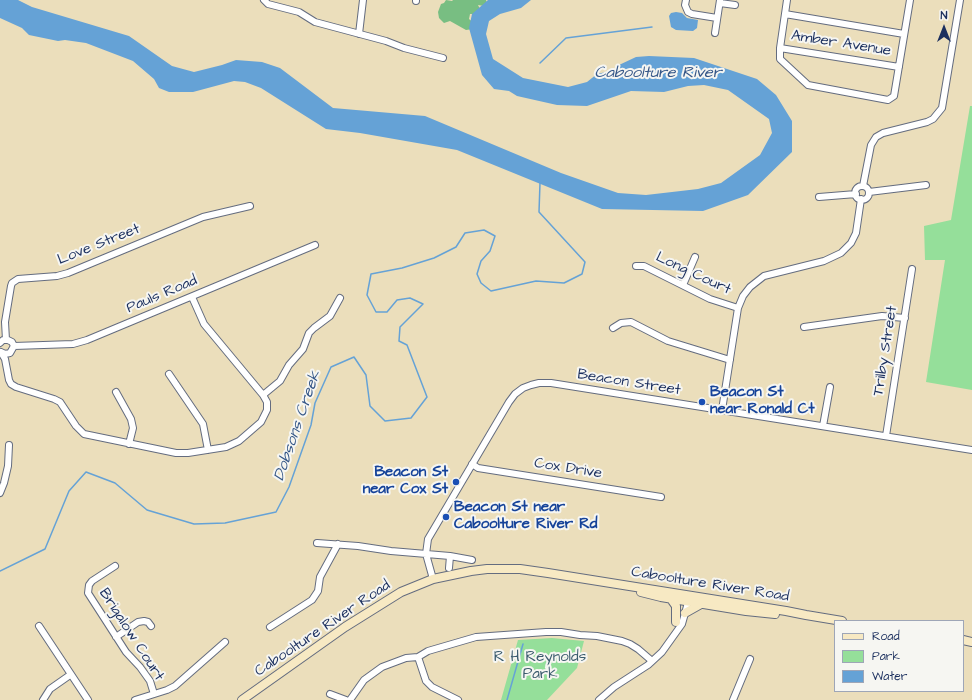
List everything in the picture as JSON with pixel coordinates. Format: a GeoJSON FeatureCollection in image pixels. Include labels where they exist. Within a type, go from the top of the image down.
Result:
{"type":"FeatureCollection","features":[{"type":"Feature","properties":{"kind":"main road","name":"Caboolture River Road"},"geometry":{"type":"LineString","coordinates":[[242,700],[345,627],[401,592],[433,579],[476,570],[520,569],[610,583],[687,598],[786,611],[806,616]]}},
{"type":"Feature","properties":{"kind":"main road","name":"Caboolture River Road"},"geometry":{"type":"LineString","coordinates":[[610,583],[671,599],[687,598],[702,604],[746,611],[835,620]]}},
{"type":"Feature","properties":{"kind":"main road"},"geometry":{"type":"LineString","coordinates":[[671,599],[676,606],[676,622]]}},
{"type":"Feature","properties":{"kind":"main road"},"geometry":{"type":"LineString","coordinates":[[685,613],[702,604]]}},
{"type":"Feature","properties":{"kind":"street"},"geometry":{"type":"LineString","coordinates":[[264,0],[268,4],[299,12],[316,22],[443,58]]}},
{"type":"Feature","properties":{"kind":"street"},"geometry":{"type":"LineString","coordinates":[[359,34],[363,0]]}},
{"type":"Feature","properties":{"kind":"street"},"geometry":{"type":"LineString","coordinates":[[686,0],[685,5],[688,12],[717,18]]}},
{"type":"Feature","properties":{"kind":"street"},"geometry":{"type":"LineString","coordinates":[[787,0],[780,48],[780,59],[808,86],[888,100],[894,96],[909,0]]}},
{"type":"Feature","properties":{"kind":"street"},"geometry":{"type":"LineString","coordinates":[[863,186],[871,145],[876,137],[883,133],[927,122],[933,119],[942,108],[960,0]]}},
{"type":"Feature","properties":{"kind":"street"},"geometry":{"type":"LineString","coordinates":[[715,33],[720,1],[735,5]]}},
{"type":"Feature","properties":{"kind":"street"},"geometry":{"type":"LineString","coordinates":[[785,14],[904,34]]}},
{"type":"Feature","properties":{"kind":"street","name":"Amber Avenue"},"geometry":{"type":"LineString","coordinates":[[780,48],[899,67]]}},
{"type":"Feature","properties":{"kind":"street"},"geometry":{"type":"LineString","coordinates":[[863,186],[867,188],[869,192]]}},
{"type":"Feature","properties":{"kind":"street"},"geometry":{"type":"LineString","coordinates":[[861,199],[857,197],[856,194],[857,188],[863,186]]}},
{"type":"Feature","properties":{"kind":"street"},"geometry":{"type":"LineString","coordinates":[[869,192],[926,186]]}},
{"type":"Feature","properties":{"kind":"street"},"geometry":{"type":"LineString","coordinates":[[861,199],[867,197],[869,192]]}},
{"type":"Feature","properties":{"kind":"street"},"geometry":{"type":"LineString","coordinates":[[819,197],[856,194]]}},
{"type":"Feature","properties":{"kind":"street"},"geometry":{"type":"LineString","coordinates":[[722,410],[738,308],[746,292],[754,283],[764,276],[824,261],[836,256],[846,249],[856,233],[861,199]]}},
{"type":"Feature","properties":{"kind":"street","name":"Love Street"},"geometry":{"type":"LineString","coordinates":[[3,341],[11,286],[12,283],[18,279],[57,276],[68,273],[203,217],[250,206]]}},
{"type":"Feature","properties":{"kind":"street","name":"Pauls Road"},"geometry":{"type":"LineString","coordinates":[[14,346],[73,344],[87,340],[315,245]]}},
{"type":"Feature","properties":{"kind":"street"},"geometry":{"type":"LineString","coordinates":[[683,285],[695,257]]}},
{"type":"Feature","properties":{"kind":"street","name":"Long Court"},"geometry":{"type":"LineString","coordinates":[[636,266],[644,266],[710,299],[738,308]]}},
{"type":"Feature","properties":{"kind":"street","name":"Trilby Street"},"geometry":{"type":"LineString","coordinates":[[886,436],[912,269]]}},
{"type":"Feature","properties":{"kind":"street"},"geometry":{"type":"LineString","coordinates":[[10,353],[1,353],[9,380],[12,384],[16,387],[60,402],[76,426],[84,434],[176,453],[188,453],[232,445],[261,422],[267,410],[267,402],[263,395],[204,324],[192,296]]}},
{"type":"Feature","properties":{"kind":"street"},"geometry":{"type":"LineString","coordinates":[[263,395],[280,381],[289,365],[303,349],[309,334],[314,328],[330,316],[340,298]]}},
{"type":"Feature","properties":{"kind":"street"},"geometry":{"type":"LineString","coordinates":[[804,327],[882,316],[905,318]]}},
{"type":"Feature","properties":{"kind":"street"},"geometry":{"type":"LineString","coordinates":[[614,328],[621,322],[631,322],[668,341],[730,360]]}},
{"type":"Feature","properties":{"kind":"street"},"geometry":{"type":"LineString","coordinates":[[3,341],[10,341],[14,346],[10,353],[7,370]]}},
{"type":"Feature","properties":{"kind":"street"},"geometry":{"type":"LineString","coordinates":[[169,374],[203,424],[208,450]]}},
{"type":"Feature","properties":{"kind":"street","name":"Beacon Street"},"geometry":{"type":"LineString","coordinates":[[433,579],[426,554],[428,538],[515,394],[523,388],[535,384],[551,383],[972,450]]}},
{"type":"Feature","properties":{"kind":"street"},"geometry":{"type":"LineString","coordinates":[[823,426],[830,387]]}},
{"type":"Feature","properties":{"kind":"street"},"geometry":{"type":"LineString","coordinates":[[116,392],[131,419],[132,428],[130,444]]}},
{"type":"Feature","properties":{"kind":"street"},"geometry":{"type":"LineString","coordinates":[[0,493],[8,466],[9,445]]}},
{"type":"Feature","properties":{"kind":"street","name":"Cox Drive"},"geometry":{"type":"LineString","coordinates":[[472,464],[478,468],[661,497]]}},
{"type":"Feature","properties":{"kind":"street"},"geometry":{"type":"LineString","coordinates":[[317,544],[338,544],[391,551],[450,556],[472,560]]}},
{"type":"Feature","properties":{"kind":"street"},"geometry":{"type":"LineString","coordinates":[[270,627],[312,600],[318,591],[320,577],[338,544]]}},
{"type":"Feature","properties":{"kind":"street"},"geometry":{"type":"LineString","coordinates":[[449,568],[450,556]]}},
{"type":"Feature","properties":{"kind":"street","name":"Brigalow Court"},"geometry":{"type":"LineString","coordinates":[[115,566],[92,581],[88,590],[90,598],[126,652],[140,667],[150,681],[154,694]]}},
{"type":"Feature","properties":{"kind":"street"},"geometry":{"type":"LineString","coordinates":[[598,700],[614,687],[642,669],[666,646],[682,624],[687,598]]}},
{"type":"Feature","properties":{"kind":"street"},"geometry":{"type":"LineString","coordinates":[[674,633],[676,622],[687,598]]}},
{"type":"Feature","properties":{"kind":"street"},"geometry":{"type":"LineString","coordinates":[[116,637],[138,622],[148,622],[151,626]]}},
{"type":"Feature","properties":{"kind":"street"},"geometry":{"type":"LineString","coordinates":[[39,626],[70,676],[88,700]]}},
{"type":"Feature","properties":{"kind":"street"},"geometry":{"type":"LineString","coordinates":[[350,700],[364,680],[382,667],[406,658],[418,657],[434,649],[476,637],[500,636],[516,633],[562,632],[597,636],[622,641],[638,649],[652,661]]}},
{"type":"Feature","properties":{"kind":"street"},"geometry":{"type":"LineString","coordinates":[[135,700],[175,686],[225,642]]}},
{"type":"Feature","properties":{"kind":"street"},"geometry":{"type":"LineString","coordinates":[[418,657],[426,681],[432,687],[458,700]]}},
{"type":"Feature","properties":{"kind":"street"},"geometry":{"type":"LineString","coordinates":[[733,700],[750,659]]}},
{"type":"Feature","properties":{"kind":"street"},"geometry":{"type":"LineString","coordinates":[[43,700],[50,689],[70,676]]}},
{"type":"Feature","properties":{"kind":"street"},"geometry":{"type":"LineString","coordinates":[[330,694],[346,700]]}},
{"type":"Feature","properties":{"kind":"green space"},"geometry":{"type":"Polygon","coordinates":[[[446,0],[486,0],[487,3],[484,6],[478,5],[480,9],[476,14],[470,14],[469,19],[475,24],[473,29],[466,30],[450,21],[444,23],[439,18],[438,12],[441,4],[446,0]]]}},
{"type":"Feature","properties":{"kind":"green space"},"geometry":{"type":"Polygon","coordinates":[[[970,106],[972,106],[972,390],[926,382],[945,260],[925,260],[924,226],[951,220],[970,106]]]}},
{"type":"Feature","properties":{"kind":"green space","name":"R H Reynolds Park"},"geometry":{"type":"Polygon","coordinates":[[[552,638],[584,641],[577,668],[547,700],[501,700],[518,640],[552,638]]]}},
{"type":"Feature","properties":{"kind":"water","name":"Caboolture River"},"geometry":{"type":"Polygon","coordinates":[[[0,0],[18,0],[32,7],[129,36],[172,66],[194,72],[236,60],[262,62],[280,68],[333,108],[425,116],[561,173],[618,193],[646,195],[698,189],[721,183],[760,155],[772,133],[769,119],[728,90],[704,85],[688,86],[664,92],[631,91],[587,106],[557,105],[517,96],[509,91],[494,89],[482,75],[469,28],[472,14],[488,0],[531,0],[521,8],[500,14],[489,21],[486,34],[493,59],[523,78],[568,87],[587,82],[597,74],[615,70],[619,65],[636,57],[649,56],[694,58],[757,79],[776,95],[792,121],[792,152],[748,195],[703,211],[602,209],[457,150],[360,133],[326,129],[261,88],[245,82],[234,81],[193,92],[169,92],[159,88],[154,79],[133,61],[86,43],[65,40],[58,41],[29,35],[22,28],[0,18],[0,0]]]}},
{"type":"Feature","properties":{"kind":"water"},"geometry":{"type":"Polygon","coordinates":[[[671,13],[682,13],[687,18],[698,20],[697,28],[693,31],[676,30],[671,27],[669,16],[671,13]]]}},
{"type":"Feature","properties":{"kind":"waterway"},"geometry":{"type":"LineString","coordinates":[[540,63],[566,38],[652,27]]}},
{"type":"Feature","properties":{"kind":"waterway","name":"Dobsons Creek"},"geometry":{"type":"LineString","coordinates":[[0,571],[45,549],[69,491],[86,472],[115,483],[147,510],[194,524],[225,523],[276,512],[289,487],[311,425],[315,403],[331,367],[354,357],[366,375],[370,406],[385,421],[411,418],[427,397],[407,345],[399,341],[400,327],[423,304],[410,298],[397,300],[387,312],[376,312],[367,295],[371,274],[402,268],[434,258],[456,247],[465,233],[484,230],[495,236],[490,251],[481,261],[477,274],[481,283],[491,291],[536,281],[564,283],[582,274],[585,262],[539,212],[540,183]]}},
{"type":"Feature","properties":{"kind":"waterway"},"geometry":{"type":"LineString","coordinates":[[507,700],[523,644]]}},
{"type":"Feature","properties":{"kind":"place","name":"Beacon St near Ronald Ct"},"geometry":{"type":"Point","coordinates":[702,402]}},
{"type":"Feature","properties":{"kind":"place","name":"Beacon St near Cox St"},"geometry":{"type":"Point","coordinates":[456,482]}},
{"type":"Feature","properties":{"kind":"place","name":"Beacon St near Caboolture River Rd"},"geometry":{"type":"Point","coordinates":[446,517]}}]}
